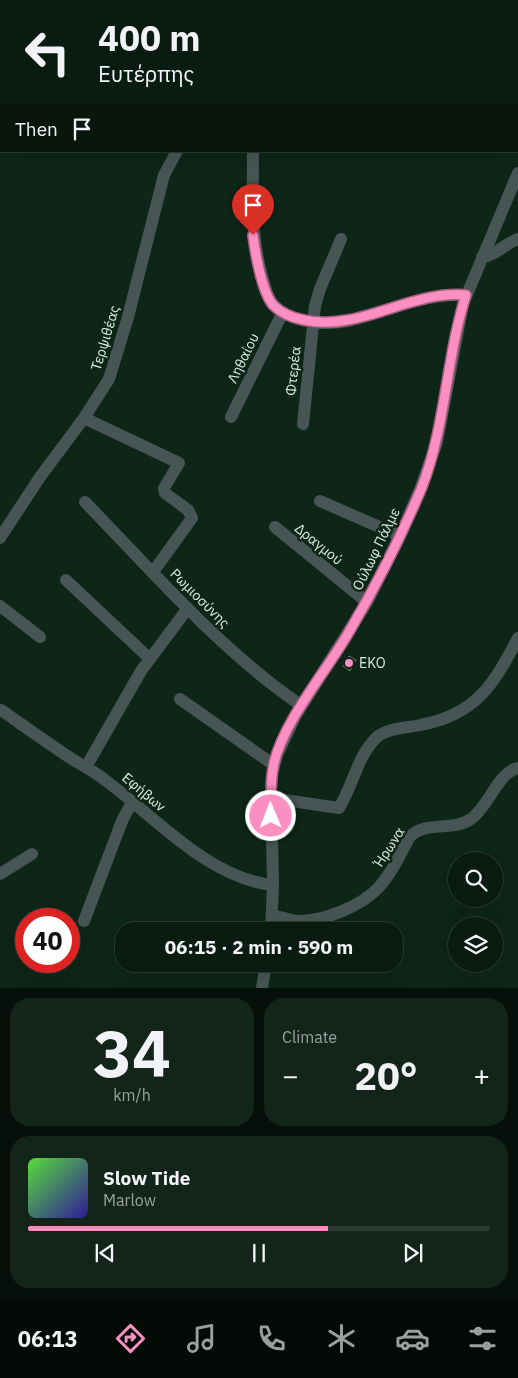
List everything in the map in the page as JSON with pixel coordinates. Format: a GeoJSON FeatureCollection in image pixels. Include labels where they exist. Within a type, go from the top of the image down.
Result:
{"type":"FeatureCollection","features":[{"type":"Feature","properties":{"kind":"street","name":"Τερψιθέας"},"geometry":{"type":"LineString","coordinates":[[0,538],[40,477],[84,418],[111,374],[128,317],[164,175],[176,152]]}},
{"type":"Feature","properties":{"kind":"street"},"geometry":{"type":"LineString","coordinates":[[253,152],[253,226],[255,250],[262,278],[271,301],[283,312],[295,318],[313,322],[348,321],[451,294],[466,295]]}},
{"type":"Feature","properties":{"kind":"street","name":"Ούλωφ Πάλμε"},"geometry":{"type":"LineString","coordinates":[[272,922],[273,885],[271,798],[274,765],[282,742],[302,706],[367,602],[422,487],[437,442],[455,337],[466,295],[518,173]]}},
{"type":"Feature","properties":{"kind":"street","name":"Φτερέα"},"geometry":{"type":"LineString","coordinates":[[303,424],[317,297],[341,239]]}},
{"type":"Feature","properties":{"kind":"street"},"geometry":{"type":"LineString","coordinates":[[482,257],[491,255],[506,244],[518,239]]}},
{"type":"Feature","properties":{"kind":"street","name":"Ληθαίου"},"geometry":{"type":"LineString","coordinates":[[231,417],[283,312]]}},
{"type":"Feature","properties":{"kind":"street"},"geometry":{"type":"LineString","coordinates":[[84,418],[179,463],[164,488],[165,493],[188,510],[192,518],[153,572]]}},
{"type":"Feature","properties":{"kind":"street"},"geometry":{"type":"LineString","coordinates":[[320,501],[400,536]]}},
{"type":"Feature","properties":{"kind":"street","name":"Ρωμιοσύνης"},"geometry":{"type":"LineString","coordinates":[[85,502],[188,608],[263,678],[302,706]]}},
{"type":"Feature","properties":{"kind":"street","name":"Δραγμού"},"geometry":{"type":"LineString","coordinates":[[275,527],[367,602]]}},
{"type":"Feature","properties":{"kind":"street"},"geometry":{"type":"LineString","coordinates":[[66,580],[149,658]]}},
{"type":"Feature","properties":{"kind":"street"},"geometry":{"type":"LineString","coordinates":[[0,606],[40,636]]}},
{"type":"Feature","properties":{"kind":"street"},"geometry":{"type":"LineString","coordinates":[[86,768],[149,658],[188,608]]}},
{"type":"Feature","properties":{"kind":"street"},"geometry":{"type":"LineString","coordinates":[[271,798],[339,808],[358,766],[376,738],[386,732],[442,720],[476,701],[492,683],[518,638]]}},
{"type":"Feature","properties":{"kind":"street"},"geometry":{"type":"LineString","coordinates":[[180,699],[274,765]]}},
{"type":"Feature","properties":{"kind":"street","name":"Εφήβων"},"geometry":{"type":"LineString","coordinates":[[1,710],[106,781],[175,837],[219,866],[244,878],[273,885]]}},
{"type":"Feature","properties":{"kind":"street","name":"Ήρωνα"},"geometry":{"type":"LineString","coordinates":[[272,915],[291,920],[310,920],[342,911],[362,902],[371,896],[387,878],[412,834],[421,830],[454,826],[467,821],[485,805],[507,773],[518,768]]}},
{"type":"Feature","properties":{"kind":"street"},"geometry":{"type":"LineString","coordinates":[[84,921],[122,821],[132,802]]}},
{"type":"Feature","properties":{"kind":"street"},"geometry":{"type":"LineString","coordinates":[[0,874],[32,854]]}},
{"type":"Feature","properties":{"kind":"street"},"geometry":{"type":"LineString","coordinates":[[262,988],[265,972]]}},
{"type":"Feature","properties":{"kind":"building"},"geometry":{"type":"Polygon","coordinates":[[[349,656],[356,660],[350,671],[343,666],[349,656]]]}},
{"type":"Feature","properties":{"kind":"place","name":"EKO"},"geometry":{"type":"Point","coordinates":[349,663]}},
{"type":"Feature","properties":{"kind":"route"},"geometry":{"type":"LineString","coordinates":[[253,235],[260,271],[271,301],[274,306],[283,312],[300,320],[320,323],[342,322],[451,294],[466,295],[455,337],[437,442],[422,487],[367,602],[296,715],[279,749],[271,780],[271,816]]}}]}
